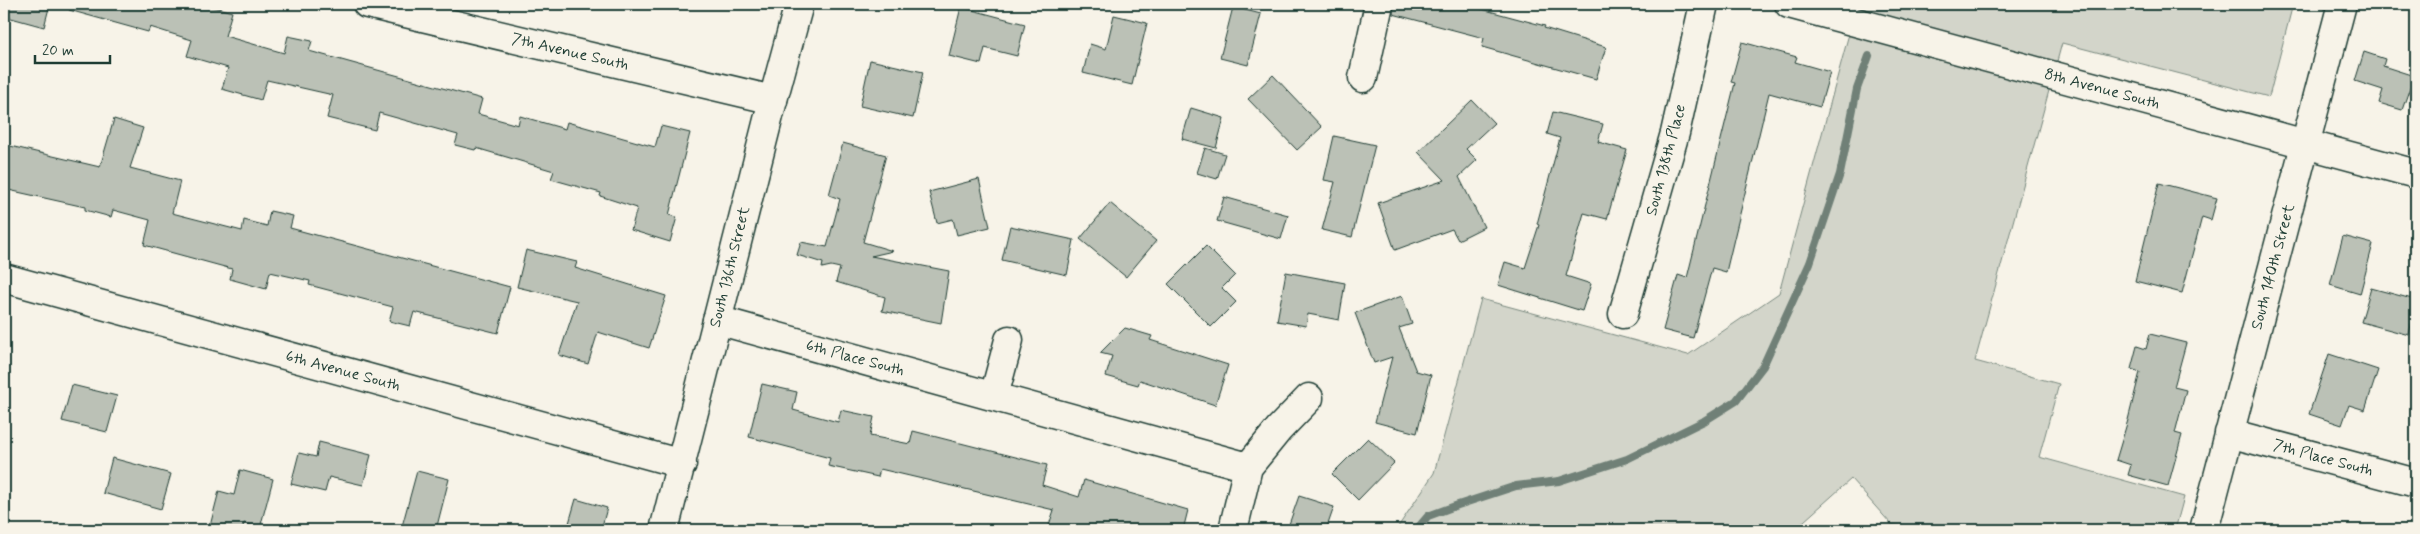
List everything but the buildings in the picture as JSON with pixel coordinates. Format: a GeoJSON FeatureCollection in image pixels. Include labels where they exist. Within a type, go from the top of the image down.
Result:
{"type":"FeatureCollection","features":[{"type":"Feature","properties":{"kind":"street","name":"7th Avenue South"},"geometry":{"type":"LineString","coordinates":[[367,4],[772,100]]}},
{"type":"Feature","properties":{"kind":"street","name":"South 136th Street"},"geometry":{"type":"LineString","coordinates":[[664,530],[772,100],[799,4]]}},
{"type":"Feature","properties":{"kind":"street"},"geometry":{"type":"LineString","coordinates":[[1363,78],[1379,4]]}},
{"type":"Feature","properties":{"kind":"street","name":"South 138th Place"},"geometry":{"type":"LineString","coordinates":[[1623,314],[1675,133],[1704,4]]}},
{"type":"Feature","properties":{"kind":"street","name":"8th Avenue South"},"geometry":{"type":"LineString","coordinates":[[1789,4],[2416,174]]}},
{"type":"Feature","properties":{"kind":"street","name":"South 140th Street"},"geometry":{"type":"LineString","coordinates":[[2204,530],[2342,4]]}},
{"type":"Feature","properties":{"kind":"street","name":"6th Avenue South"},"geometry":{"type":"LineString","coordinates":[[4,278],[682,464]]}},
{"type":"Feature","properties":{"kind":"street","name":"6th Place South"},"geometry":{"type":"LineString","coordinates":[[716,320],[1248,467]]}},
{"type":"Feature","properties":{"kind":"street"},"geometry":{"type":"LineString","coordinates":[[994,396],[1009,340]]}},
{"type":"Feature","properties":{"kind":"street"},"geometry":{"type":"LineString","coordinates":[[1233,530],[1248,467],[1278,429],[1310,398]]}},
{"type":"Feature","properties":{"kind":"street","name":"7th Place South"},"geometry":{"type":"LineString","coordinates":[[2229,433],[2416,483]]}},
{"type":"Feature","properties":{"kind":"shaded area"},"geometry":{"type":"Polygon","coordinates":[[[1857,4],[2293,4],[2269,97],[2062,43],[1975,361],[2059,384],[2039,457],[2184,497],[2175,530],[1923,530],[1891,524],[1851,479],[1794,530],[1396,530],[1434,473],[1481,299],[1688,355],[1779,293],[1857,4]]]}},
{"type":"Feature","properties":{"kind":"waterway"},"geometry":{"type":"LineString","coordinates":[[1416,530],[1428,516],[1458,505],[1516,486],[1559,481],[1627,459],[1704,421],[1736,401],[1763,366],[1810,263],[1840,174],[1857,89],[1869,56]]}}]}
